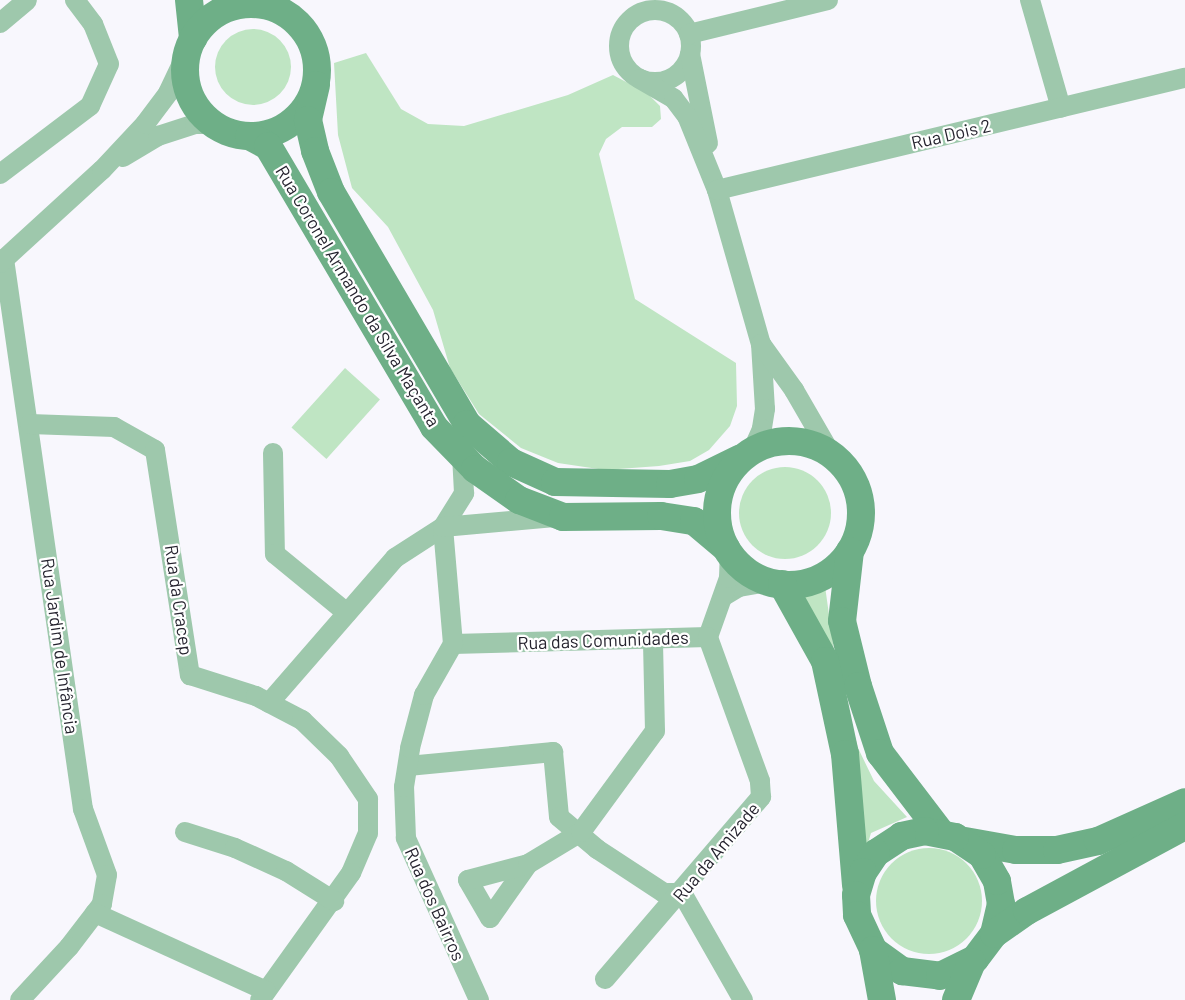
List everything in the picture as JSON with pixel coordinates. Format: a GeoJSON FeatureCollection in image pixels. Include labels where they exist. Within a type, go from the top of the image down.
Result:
{"type":"FeatureCollection","features":[{"type":"Feature","properties":{"kind":"main road"},"geometry":{"type":"LineString","coordinates":[[189,0],[189,92],[201,112],[214,124]]}},
{"type":"Feature","properties":{"kind":"main road","name":"Rua Coronel Armando da Silva Maçanta"},"geometry":{"type":"LineString","coordinates":[[190,46],[220,12],[257,3],[288,15],[309,38],[317,60],[316,85],[308,120],[315,151],[331,192],[467,424],[511,462],[555,482],[670,484],[698,479],[746,454]]}},
{"type":"Feature","properties":{"kind":"main road","name":"Rua Coronel Armando da Silva Maçanta"},"geometry":{"type":"LineString","coordinates":[[249,136],[272,133],[292,123],[307,106],[316,85]]}},
{"type":"Feature","properties":{"kind":"main road","name":"Rua Coronel Armando da Silva Maçanta"},"geometry":{"type":"LineString","coordinates":[[214,124],[249,136],[268,146],[434,427],[462,456],[519,500],[563,517],[661,516],[694,521],[728,551]]}},
{"type":"Feature","properties":{"kind":"main road"},"geometry":{"type":"LineString","coordinates":[[850,551],[821,578],[775,583],[748,572],[728,551],[717,525],[717,501],[725,478],[746,454],[772,442],[793,440],[831,454],[854,482],[860,501],[861,522],[850,551],[842,621],[858,686],[880,753],[953,837],[986,860],[997,881],[1001,912],[994,934]]}},
{"type":"Feature","properties":{"kind":"main road"},"geometry":{"type":"LineString","coordinates":[[775,583],[825,661],[845,754],[853,813],[856,895],[860,927],[873,951],[882,1000]]}},
{"type":"Feature","properties":{"kind":"main road"},"geometry":{"type":"LineString","coordinates":[[856,895],[867,866],[888,844],[909,834],[953,837],[1016,850],[1057,850],[1098,841],[1185,802]]}},
{"type":"Feature","properties":{"kind":"main road"},"geometry":{"type":"LineString","coordinates":[[956,1000],[972,962],[994,934],[1086,876],[1185,826]]}},
{"type":"Feature","properties":{"kind":"main road"},"geometry":{"type":"LineString","coordinates":[[873,951],[894,968],[917,975],[940,976],[972,962]]}},
{"type":"Feature","properties":{"kind":"street"},"geometry":{"type":"LineString","coordinates":[[0,23],[27,0]]}},
{"type":"Feature","properties":{"kind":"street"},"geometry":{"type":"LineString","coordinates":[[0,174],[90,106],[109,64],[93,24],[75,0]]}},
{"type":"Feature","properties":{"kind":"street"},"geometry":{"type":"LineString","coordinates":[[717,190],[687,116],[674,99],[640,79],[619,57],[621,31],[639,7],[663,10],[681,17],[828,0]]}},
{"type":"Feature","properties":{"kind":"street"},"geometry":{"type":"LineString","coordinates":[[1030,0],[1061,108]]}},
{"type":"Feature","properties":{"kind":"street"},"geometry":{"type":"LineString","coordinates":[[681,17],[717,190],[760,344],[765,409],[762,429],[746,454]]}},
{"type":"Feature","properties":{"kind":"street"},"geometry":{"type":"LineString","coordinates":[[2,261],[102,170],[168,93],[190,46]]}},
{"type":"Feature","properties":{"kind":"street"},"geometry":{"type":"LineString","coordinates":[[640,79],[651,82],[670,79],[687,63],[690,54]]}},
{"type":"Feature","properties":{"kind":"street","name":"Rua Dois 2"},"geometry":{"type":"LineString","coordinates":[[717,190],[1185,78]]}},
{"type":"Feature","properties":{"kind":"street"},"geometry":{"type":"LineString","coordinates":[[102,170],[158,136],[195,124],[214,124]]}},
{"type":"Feature","properties":{"kind":"street","name":"Rua Jardim de Infância"},"geometry":{"type":"LineString","coordinates":[[2,261],[30,424],[83,809],[107,874],[102,904],[23,999]]}},
{"type":"Feature","properties":{"kind":"street"},"geometry":{"type":"LineString","coordinates":[[760,344],[794,390],[831,454]]}},
{"type":"Feature","properties":{"kind":"street","name":"Rua da Cracep"},"geometry":{"type":"LineString","coordinates":[[30,424],[114,427],[154,450],[190,675],[269,702],[303,720],[339,756],[368,799],[368,833],[334,901],[263,996]]}},
{"type":"Feature","properties":{"kind":"street"},"geometry":{"type":"LineString","coordinates":[[273,453],[275,554],[347,614]]}},
{"type":"Feature","properties":{"kind":"street"},"geometry":{"type":"LineString","coordinates":[[269,702],[395,558],[442,527],[464,493],[462,456]]}},
{"type":"Feature","properties":{"kind":"street"},"geometry":{"type":"LineString","coordinates":[[442,527],[563,517]]}},
{"type":"Feature","properties":{"kind":"street"},"geometry":{"type":"LineString","coordinates":[[442,527],[453,644]]}},
{"type":"Feature","properties":{"kind":"street","name":"Rua das Comunidades"},"geometry":{"type":"LineString","coordinates":[[453,644],[708,637],[712,617],[724,596],[728,551]]}},
{"type":"Feature","properties":{"kind":"street"},"geometry":{"type":"LineString","coordinates":[[724,596],[739,587],[775,583]]}},
{"type":"Feature","properties":{"kind":"street","name":"Rua da Amizade"},"geometry":{"type":"LineString","coordinates":[[605,979],[682,892],[761,797],[760,781],[708,637]]}},
{"type":"Feature","properties":{"kind":"street"},"geometry":{"type":"LineString","coordinates":[[528,864],[581,832],[655,731],[653,640]]}},
{"type":"Feature","properties":{"kind":"street","name":"Rua dos Bairros"},"geometry":{"type":"LineString","coordinates":[[453,644],[424,695],[408,766],[406,837],[479,1000]]}},
{"type":"Feature","properties":{"kind":"street"},"geometry":{"type":"LineString","coordinates":[[408,766],[553,752],[559,817],[581,832],[597,849],[663,893],[682,892],[743,1000]]}},
{"type":"Feature","properties":{"kind":"street"},"geometry":{"type":"LineString","coordinates":[[185,832],[235,848],[286,871],[334,901]]}},
{"type":"Feature","properties":{"kind":"street"},"geometry":{"type":"LineString","coordinates":[[95,913],[263,996]]}},
{"type":"Feature","properties":{"kind":"green space"},"geometry":{"type":"Polygon","coordinates":[[[253,29],[267,32],[280,40],[288,53],[291,67],[288,81],[280,94],[267,102],[253,105],[239,102],[226,94],[218,81],[215,67],[218,53],[226,40],[239,32],[253,29]]]}},
{"type":"Feature","properties":{"kind":"green space"},"geometry":{"type":"Polygon","coordinates":[[[366,53],[401,109],[428,124],[464,126],[568,95],[613,75],[647,93],[660,106],[661,119],[652,127],[622,127],[606,139],[599,154],[635,299],[736,363],[737,406],[730,426],[709,450],[690,461],[659,466],[605,470],[558,463],[521,448],[479,414],[450,368],[433,310],[388,227],[352,188],[338,135],[334,63],[366,53]]]}},
{"type":"Feature","properties":{"kind":"green space"},"geometry":{"type":"Polygon","coordinates":[[[345,368],[380,399],[326,459],[291,427],[345,368]]]}},
{"type":"Feature","properties":{"kind":"green space"},"geometry":{"type":"Polygon","coordinates":[[[785,467],[803,470],[818,480],[828,495],[831,513],[828,531],[818,546],[803,556],[785,559],[767,556],[752,546],[742,531],[739,513],[742,495],[752,480],[767,470],[785,467]]]}},
{"type":"Feature","properties":{"kind":"green space"},"geometry":{"type":"Polygon","coordinates":[[[825,586],[836,665],[858,748],[874,781],[907,817],[871,833],[865,853],[802,597],[825,586]]]}},
{"type":"Feature","properties":{"kind":"green space"},"geometry":{"type":"Polygon","coordinates":[[[929,848],[949,852],[966,864],[978,881],[982,901],[978,921],[966,938],[949,950],[929,954],[909,950],[892,938],[880,921],[876,901],[880,881],[892,864],[909,852],[929,848]]]}}]}
